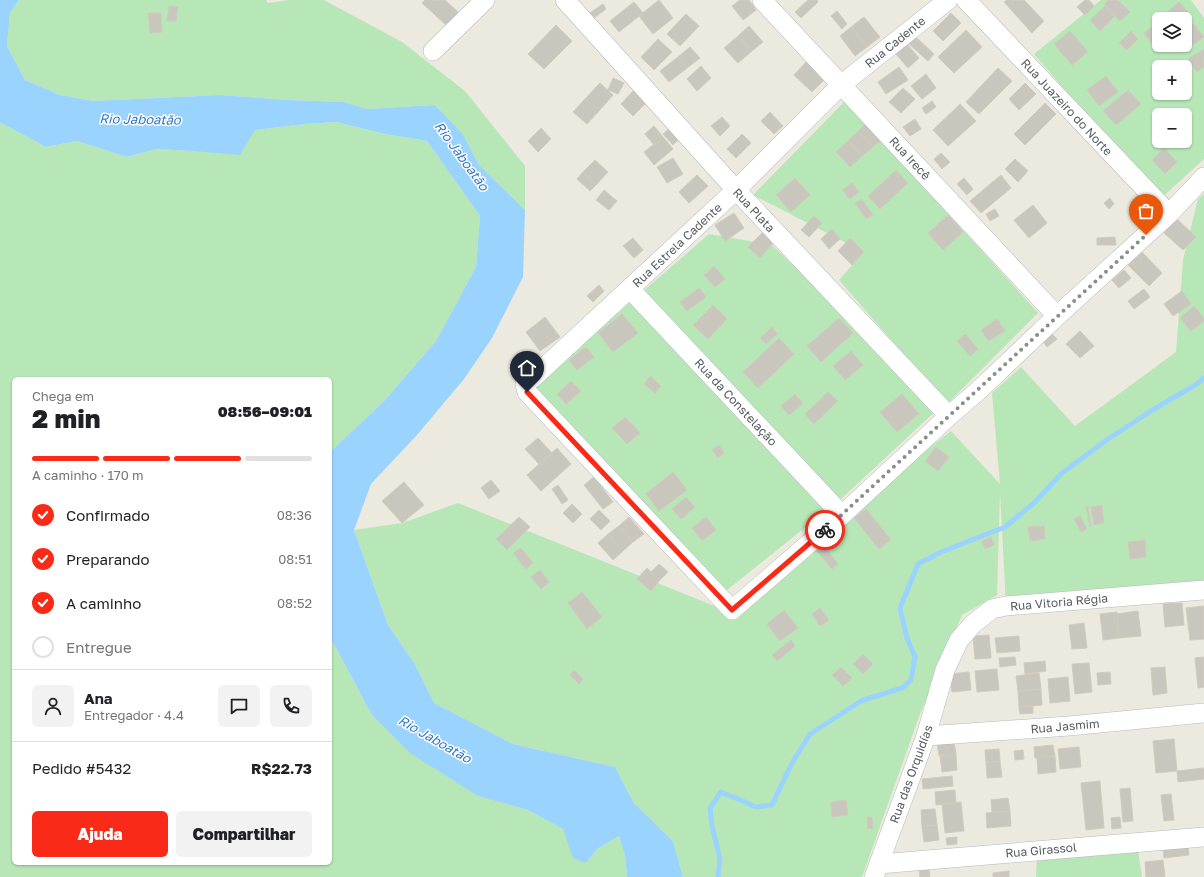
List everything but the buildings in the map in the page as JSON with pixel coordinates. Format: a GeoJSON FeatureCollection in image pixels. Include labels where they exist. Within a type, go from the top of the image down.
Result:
{"type":"FeatureCollection","features":[{"type":"Feature","properties":{"kind":"street"},"geometry":{"type":"LineString","coordinates":[[433,51],[485,0]]}},
{"type":"Feature","properties":{"kind":"street","name":"Rua Plata"},"geometry":{"type":"LineString","coordinates":[[565,0],[736,190],[948,416]]}},
{"type":"Feature","properties":{"kind":"street","name":"Rua Irecê"},"geometry":{"type":"LineString","coordinates":[[762,0],[1057,316]]}},
{"type":"Feature","properties":{"kind":"street","name":"Rua Cadente"},"geometry":{"type":"LineString","coordinates":[[842,85],[948,0]]}},
{"type":"Feature","properties":{"kind":"street","name":"Rua Juazeiro do Norte"},"geometry":{"type":"LineString","coordinates":[[966,0],[1169,214]]}},
{"type":"Feature","properties":{"kind":"street","name":"Rua Estrela Cadente"},"geometry":{"type":"LineString","coordinates":[[842,85],[736,190],[525,384],[527,392],[732,610],[842,515]]}},
{"type":"Feature","properties":{"kind":"street"},"geometry":{"type":"LineString","coordinates":[[842,515],[1169,214],[1204,178]]}},
{"type":"Feature","properties":{"kind":"street","name":"Rua da Constelação"},"geometry":{"type":"LineString","coordinates":[[630,289],[842,515]]}},
{"type":"Feature","properties":{"kind":"street","name":"Rua Vitoria Régia"},"geometry":{"type":"LineString","coordinates":[[945,670],[959,640],[973,624],[992,609],[1006,606],[1204,590]]}},
{"type":"Feature","properties":{"kind":"street","name":"Rua das Orquidías"},"geometry":{"type":"LineString","coordinates":[[876,870],[926,736],[945,670]]}},
{"type":"Feature","properties":{"kind":"street","name":"Rua Jasmim"},"geometry":{"type":"LineString","coordinates":[[926,736],[1069,726],[1204,713]]}},
{"type":"Feature","properties":{"kind":"street","name":"Rua Girassol"},"geometry":{"type":"LineString","coordinates":[[876,870],[1204,837]]}},
{"type":"Feature","properties":{"kind":"green space"},"geometry":{"type":"Polygon","coordinates":[[[19,0],[266,0],[268,3],[288,0],[324,0],[402,42],[465,91],[525,166],[525,210],[479,165],[463,134],[435,105],[367,109],[344,102],[220,95],[94,101],[60,95],[25,80],[7,46],[10,13],[19,0]]]}},
{"type":"Feature","properties":{"kind":"green space"},"geometry":{"type":"Polygon","coordinates":[[[1101,0],[1191,0],[1204,18],[1204,159],[1157,202],[1095,125],[1034,54],[1101,0]]]}},
{"type":"Feature","properties":{"kind":"green space"},"geometry":{"type":"Polygon","coordinates":[[[846,100],[1038,313],[947,404],[839,280],[864,252],[753,195],[846,100]]]}},
{"type":"Feature","properties":{"kind":"green space"},"geometry":{"type":"Polygon","coordinates":[[[336,122],[385,134],[427,141],[480,216],[476,267],[436,341],[384,401],[332,450],[332,377],[12,377],[12,865],[332,865],[332,641],[372,715],[478,796],[528,810],[563,829],[586,863],[597,849],[619,836],[625,856],[627,877],[0,877],[0,123],[46,147],[77,141],[127,157],[156,149],[193,151],[255,130],[336,122]]]}},
{"type":"Feature","properties":{"kind":"green space"},"geometry":{"type":"Polygon","coordinates":[[[1204,194],[1204,584],[1006,606],[1000,492],[997,595],[962,615],[920,714],[862,877],[683,877],[673,841],[634,803],[615,767],[513,744],[434,703],[415,664],[388,625],[354,530],[402,523],[458,503],[722,609],[951,431],[1000,484],[992,393],[1021,367],[1075,426],[1176,352],[1183,260],[1198,199],[1204,194]]]}},
{"type":"Feature","properties":{"kind":"green space"},"geometry":{"type":"Polygon","coordinates":[[[709,234],[772,245],[940,407],[842,498],[727,590],[527,392],[709,234]]]}},
{"type":"Feature","properties":{"kind":"green space"},"geometry":{"type":"Polygon","coordinates":[[[1137,843],[1142,877],[1036,877],[1037,850],[1137,843]]]}},
{"type":"Feature","properties":{"kind":"water","name":"Rio Jaboatão"},"geometry":{"type":"Polygon","coordinates":[[[0,0],[19,0],[10,13],[7,46],[25,80],[60,95],[94,101],[220,95],[344,102],[367,109],[435,105],[463,134],[479,165],[525,210],[523,277],[492,338],[464,379],[417,435],[371,484],[354,530],[388,625],[415,664],[434,703],[513,744],[615,767],[634,803],[673,841],[683,877],[627,877],[625,856],[619,836],[597,849],[586,863],[573,858],[563,829],[528,810],[478,796],[410,753],[372,715],[332,641],[332,450],[384,401],[436,341],[476,267],[480,216],[427,141],[385,134],[336,122],[255,130],[240,155],[156,149],[127,157],[77,141],[46,147],[0,123],[0,0]]]}},
{"type":"Feature","properties":{"kind":"waterway"},"geometry":{"type":"LineString","coordinates":[[718,877],[720,859],[712,826],[710,808],[721,792],[756,807],[772,805],[792,763],[810,734],[861,701],[902,688],[911,680],[915,657],[907,638],[900,608],[918,564],[941,552],[1005,527],[1035,502],[1062,473],[1108,439],[1154,409],[1197,384],[1204,378]]}},
{"type":"Feature","properties":{"kind":"way so far"},"geometry":{"type":"LineString","coordinates":[[825,530],[1146,235]]}},
{"type":"Feature","properties":{"kind":"route"},"geometry":{"type":"LineString","coordinates":[[527,392],[732,610],[825,530]]}}]}
